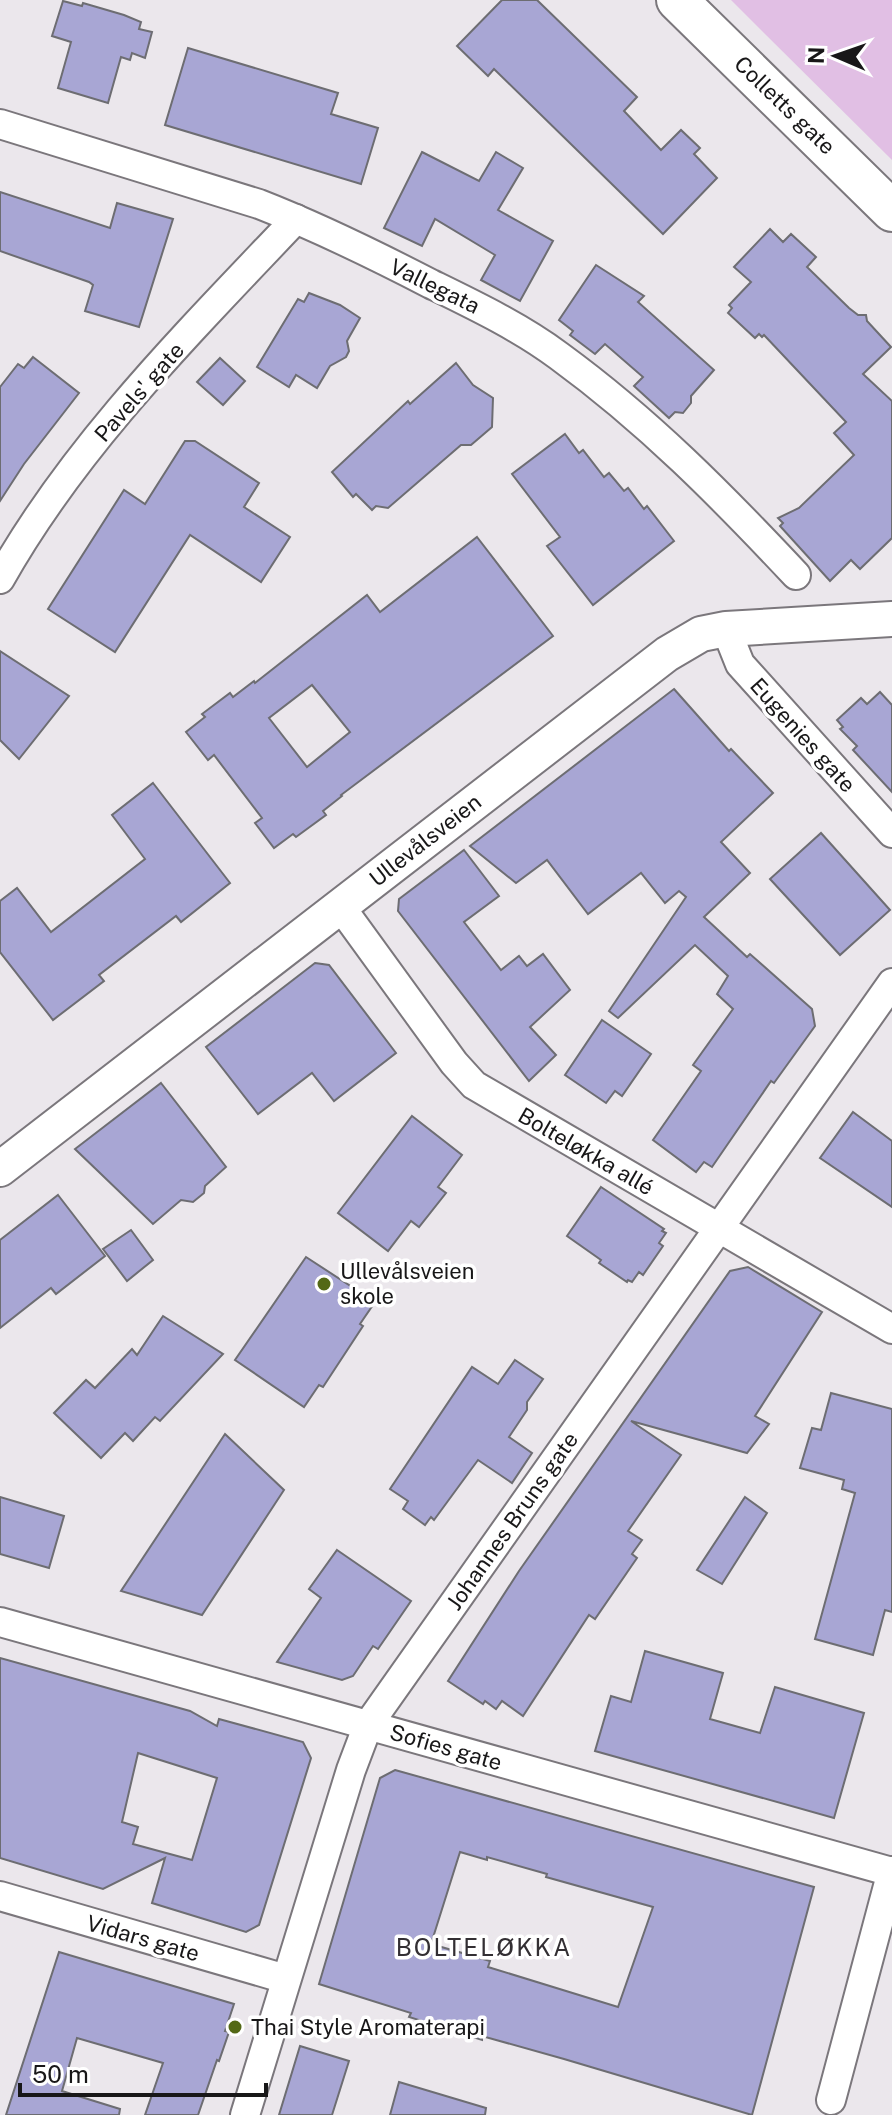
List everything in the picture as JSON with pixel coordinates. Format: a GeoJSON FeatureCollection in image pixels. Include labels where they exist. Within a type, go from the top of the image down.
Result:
{"type":"FeatureCollection","features":[{"type":"Feature","properties":{"kind":"main road","name":"Colletts gate"},"geometry":{"type":"LineString","coordinates":[[677,0],[892,211]]}},
{"type":"Feature","properties":{"kind":"street","name":"Vallegata"},"geometry":{"type":"LineString","coordinates":[[0,124],[259,204],[486,311],[556,354],[627,409],[706,480],[796,575]]}},
{"type":"Feature","properties":{"kind":"street","name":"Pavels' gate"},"geometry":{"type":"LineString","coordinates":[[0,579],[20,543],[134,393],[296,219]]}},
{"type":"Feature","properties":{"kind":"street","name":"Ullevålsveien"},"geometry":{"type":"LineString","coordinates":[[0,1169],[667,654],[701,634],[726,629],[892,619]]}},
{"type":"Feature","properties":{"kind":"street","name":"Eugenies gate"},"geometry":{"type":"LineString","coordinates":[[726,629],[740,664],[892,833]]}},
{"type":"Feature","properties":{"kind":"street","name":"Bolteløkka allé"},"geometry":{"type":"LineString","coordinates":[[340,906],[454,1063],[474,1085],[892,1329]]}},
{"type":"Feature","properties":{"kind":"street","name":"Johannes Bruns gate"},"geometry":{"type":"LineString","coordinates":[[245,2115],[351,1770],[368,1725],[892,983]]}},
{"type":"Feature","properties":{"kind":"street","name":"Sofies gate"},"geometry":{"type":"LineString","coordinates":[[0,1622],[892,1872]]}},
{"type":"Feature","properties":{"kind":"street"},"geometry":{"type":"LineString","coordinates":[[831,2100],[892,1872]]}},
{"type":"Feature","properties":{"kind":"street","name":"Vidars gate"},"geometry":{"type":"LineString","coordinates":[[0,1896],[286,1979]]}},
{"type":"Feature","properties":{"kind":"shaded area"},"geometry":{"type":"Polygon","coordinates":[[[731,0],[892,0],[892,160],[754,23],[731,0]]]}},
{"type":"Feature","properties":{"kind":"building"},"geometry":{"type":"Polygon","coordinates":[[[502,0],[537,0],[637,97],[624,111],[661,150],[681,130],[700,148],[694,154],[717,178],[663,234],[494,69],[488,76],[457,46],[502,0]]]}},
{"type":"Feature","properties":{"kind":"building"},"geometry":{"type":"Polygon","coordinates":[[[63,1],[82,6],[83,3],[124,15],[141,22],[139,29],[152,32],[145,58],[132,53],[130,60],[121,57],[108,103],[58,88],[71,42],[52,36],[63,1]]]}},
{"type":"Feature","properties":{"kind":"building"},"geometry":{"type":"Polygon","coordinates":[[[188,48],[338,93],[331,114],[378,128],[361,184],[165,125],[188,48]]]}},
{"type":"Feature","properties":{"kind":"building"},"geometry":{"type":"Polygon","coordinates":[[[422,152],[479,181],[496,152],[523,168],[498,210],[553,241],[520,301],[481,280],[495,255],[435,219],[422,246],[384,228],[422,152]]]}},
{"type":"Feature","properties":{"kind":"building"},"geometry":{"type":"Polygon","coordinates":[[[0,192],[110,228],[117,203],[173,219],[139,327],[85,311],[93,285],[89,282],[0,251],[0,192]]]}},
{"type":"Feature","properties":{"kind":"building"},"geometry":{"type":"Polygon","coordinates":[[[770,229],[783,242],[791,234],[816,257],[807,267],[849,308],[858,315],[866,315],[867,321],[891,347],[863,374],[892,401],[892,538],[860,569],[851,560],[830,581],[780,526],[783,523],[778,518],[799,508],[854,455],[834,433],[846,422],[764,335],[759,334],[755,338],[728,313],[732,308],[729,305],[751,282],[734,267],[770,229]]]}},
{"type":"Feature","properties":{"kind":"building"},"geometry":{"type":"Polygon","coordinates":[[[596,265],[644,296],[638,302],[714,370],[691,396],[691,403],[683,413],[675,412],[669,418],[634,386],[643,377],[605,344],[595,354],[570,335],[573,331],[559,320],[596,265]]]}},
{"type":"Feature","properties":{"kind":"building"},"geometry":{"type":"Polygon","coordinates":[[[309,293],[340,305],[360,318],[347,341],[349,351],[346,357],[330,366],[317,388],[296,375],[289,387],[257,367],[298,299],[304,302],[309,293]]]}},
{"type":"Feature","properties":{"kind":"building"},"geometry":{"type":"Polygon","coordinates":[[[33,357],[79,393],[24,464],[0,501],[0,387],[18,364],[24,368],[33,357]]]}},
{"type":"Feature","properties":{"kind":"building"},"geometry":{"type":"Polygon","coordinates":[[[220,358],[245,381],[223,405],[197,382],[220,358]]]}},
{"type":"Feature","properties":{"kind":"building"},"geometry":{"type":"Polygon","coordinates":[[[456,363],[473,385],[493,398],[492,427],[471,445],[461,445],[388,508],[376,506],[372,510],[356,494],[353,497],[332,472],[408,401],[410,404],[456,363]]]}},
{"type":"Feature","properties":{"kind":"building"},"geometry":{"type":"Polygon","coordinates":[[[565,434],[579,453],[583,450],[604,477],[609,473],[624,491],[628,488],[644,509],[647,506],[674,541],[593,605],[547,546],[560,537],[512,474],[565,434]]]}},
{"type":"Feature","properties":{"kind":"building"},"geometry":{"type":"Polygon","coordinates":[[[185,441],[195,441],[259,483],[244,507],[290,537],[261,582],[190,535],[115,652],[48,609],[124,490],[145,504],[185,441]]]}},
{"type":"Feature","properties":{"kind":"building"},"geometry":{"type":"Polygon","coordinates":[[[477,537],[553,636],[341,795],[323,811],[326,815],[296,837],[293,834],[274,848],[255,823],[262,818],[214,755],[208,760],[186,732],[205,717],[202,714],[230,693],[233,697],[255,683],[367,595],[380,612],[477,537]],[[312,685],[269,718],[307,767],[350,732],[312,685]]]}},
{"type":"Feature","properties":{"kind":"building"},"geometry":{"type":"Polygon","coordinates":[[[0,651],[69,696],[19,759],[0,740],[0,651]]]}},
{"type":"Feature","properties":{"kind":"building"},"geometry":{"type":"Polygon","coordinates":[[[674,689],[729,751],[731,749],[773,793],[721,842],[750,873],[704,917],[747,957],[750,954],[812,1009],[815,1026],[774,1083],[771,1081],[712,1167],[704,1162],[696,1172],[653,1140],[701,1071],[693,1065],[733,1009],[717,994],[728,976],[695,945],[618,1018],[609,1011],[686,897],[679,891],[665,903],[641,873],[588,914],[547,860],[516,883],[470,846],[674,689]]]}},
{"type":"Feature","properties":{"kind":"building"},"geometry":{"type":"Polygon","coordinates":[[[880,692],[892,705],[892,792],[853,750],[857,746],[840,729],[843,727],[837,720],[861,698],[867,704],[880,692]]]}},
{"type":"Feature","properties":{"kind":"building"},"geometry":{"type":"Polygon","coordinates":[[[153,783],[230,883],[181,922],[176,916],[99,975],[104,981],[53,1020],[0,952],[0,901],[17,888],[51,932],[145,859],[112,815],[153,783]]]}},
{"type":"Feature","properties":{"kind":"building"},"geometry":{"type":"Polygon","coordinates":[[[821,833],[890,910],[840,955],[770,879],[821,833]]]}},
{"type":"Feature","properties":{"kind":"building"},"geometry":{"type":"Polygon","coordinates":[[[464,850],[499,896],[464,922],[501,970],[519,956],[527,966],[543,954],[570,990],[530,1027],[556,1055],[529,1081],[398,911],[399,899],[464,850]]]}},
{"type":"Feature","properties":{"kind":"building"},"geometry":{"type":"Polygon","coordinates":[[[315,963],[329,965],[396,1053],[334,1101],[312,1073],[258,1114],[206,1047],[315,963]]]}},
{"type":"Feature","properties":{"kind":"building"},"geometry":{"type":"Polygon","coordinates":[[[602,1020],[651,1054],[622,1096],[615,1091],[606,1103],[565,1075],[602,1020]]]}},
{"type":"Feature","properties":{"kind":"building"},"geometry":{"type":"Polygon","coordinates":[[[161,1083],[226,1167],[193,1202],[181,1200],[153,1224],[75,1149],[161,1083]]]}},
{"type":"Feature","properties":{"kind":"building"},"geometry":{"type":"Polygon","coordinates":[[[853,1112],[892,1141],[892,1207],[820,1158],[853,1112]]]}},
{"type":"Feature","properties":{"kind":"building"},"geometry":{"type":"Polygon","coordinates":[[[412,1116],[462,1155],[438,1187],[446,1193],[419,1227],[411,1221],[388,1251],[338,1213],[412,1116]]]}},
{"type":"Feature","properties":{"kind":"building"},"geometry":{"type":"Polygon","coordinates":[[[601,1187],[666,1233],[659,1243],[663,1246],[643,1275],[639,1272],[632,1282],[627,1282],[599,1263],[601,1260],[567,1236],[601,1187]]]}},
{"type":"Feature","properties":{"kind":"building"},"geometry":{"type":"Polygon","coordinates":[[[58,1195],[105,1256],[56,1294],[51,1288],[0,1328],[0,1240],[58,1195]]]}},
{"type":"Feature","properties":{"kind":"building"},"geometry":{"type":"Polygon","coordinates":[[[131,1230],[153,1260],[127,1281],[103,1249],[131,1230]]]}},
{"type":"Feature","properties":{"kind":"building"},"geometry":{"type":"Polygon","coordinates":[[[306,1257],[375,1302],[323,1387],[319,1385],[304,1407],[235,1360],[306,1257]]]}},
{"type":"Feature","properties":{"kind":"building"},"geometry":{"type":"Polygon","coordinates":[[[748,1267],[822,1312],[755,1416],[769,1424],[747,1453],[631,1421],[681,1455],[628,1531],[642,1540],[632,1554],[637,1558],[595,1619],[589,1615],[523,1716],[502,1701],[496,1709],[485,1701],[483,1704],[448,1681],[519,1571],[730,1271],[748,1267]]]}},
{"type":"Feature","properties":{"kind":"building"},"geometry":{"type":"Polygon","coordinates":[[[163,1316],[223,1354],[160,1421],[155,1417],[133,1441],[125,1433],[101,1458],[54,1413],[86,1380],[95,1388],[132,1349],[137,1355],[163,1316]]]}},
{"type":"Feature","properties":{"kind":"building"},"geometry":{"type":"Polygon","coordinates":[[[515,1360],[543,1379],[509,1437],[532,1453],[512,1483],[478,1460],[434,1520],[431,1517],[425,1525],[403,1509],[408,1501],[390,1489],[472,1367],[498,1384],[515,1360]]]}},
{"type":"Feature","properties":{"kind":"building"},"geometry":{"type":"Polygon","coordinates":[[[831,1393],[892,1409],[892,1612],[885,1610],[873,1655],[815,1639],[855,1493],[842,1489],[844,1480],[800,1468],[812,1428],[821,1430],[831,1393]]]}},
{"type":"Feature","properties":{"kind":"building"},"geometry":{"type":"Polygon","coordinates":[[[225,1434],[284,1490],[202,1615],[121,1591],[225,1434]]]}},
{"type":"Feature","properties":{"kind":"building"},"geometry":{"type":"Polygon","coordinates":[[[0,1497],[64,1516],[49,1568],[0,1554],[0,1497]]]}},
{"type":"Feature","properties":{"kind":"building"},"geometry":{"type":"Polygon","coordinates":[[[745,1497],[767,1513],[722,1584],[697,1570],[745,1497]]]}},
{"type":"Feature","properties":{"kind":"building"},"geometry":{"type":"Polygon","coordinates":[[[337,1550],[411,1601],[378,1649],[373,1646],[353,1676],[342,1680],[277,1662],[321,1598],[309,1589],[337,1550]]]}},
{"type":"Feature","properties":{"kind":"building"},"geometry":{"type":"Polygon","coordinates":[[[645,1651],[723,1673],[710,1719],[760,1733],[775,1687],[864,1713],[834,1818],[595,1751],[611,1696],[631,1702],[645,1651]]]}},
{"type":"Feature","properties":{"kind":"building"},"geometry":{"type":"Polygon","coordinates":[[[0,1658],[190,1711],[217,1726],[219,1719],[303,1742],[311,1758],[259,1925],[246,1932],[152,1903],[165,1858],[103,1889],[0,1858],[0,1658]],[[138,1753],[122,1822],[138,1827],[133,1844],[192,1860],[217,1778],[138,1753]]]}},
{"type":"Feature","properties":{"kind":"building"},"geometry":{"type":"Polygon","coordinates":[[[395,1770],[814,1887],[752,2115],[482,2036],[482,2040],[409,2017],[411,2013],[319,1984],[380,1778],[395,1770]],[[460,1852],[431,1944],[490,1961],[488,1967],[618,2007],[653,1907],[487,1857],[487,1860],[460,1852]]]}},
{"type":"Feature","properties":{"kind":"building"},"geometry":{"type":"Polygon","coordinates":[[[59,1952],[234,2004],[225,2031],[229,2032],[198,2115],[145,2115],[163,2063],[77,2038],[62,2091],[120,2109],[119,2115],[6,2115],[59,1952]]]}},
{"type":"Feature","properties":{"kind":"building"},"geometry":{"type":"Polygon","coordinates":[[[300,2046],[349,2061],[332,2115],[279,2115],[300,2046]]]}},
{"type":"Feature","properties":{"kind":"building"},"geometry":{"type":"Polygon","coordinates":[[[399,2082],[486,2108],[485,2115],[390,2115],[399,2082]]]}},
{"type":"Feature","properties":{"kind":"place","name":"Ullevålsveien skole"},"geometry":{"type":"Point","coordinates":[324,1284]}},
{"type":"Feature","properties":{"kind":"place","name":"Thai Style Aromaterapi"},"geometry":{"type":"Point","coordinates":[235,2027]}},
{"type":"Feature","properties":{"kind":"district","name":"BOLTELØKKA"},"geometry":{"type":"Point","coordinates":[484,1947]}}]}
